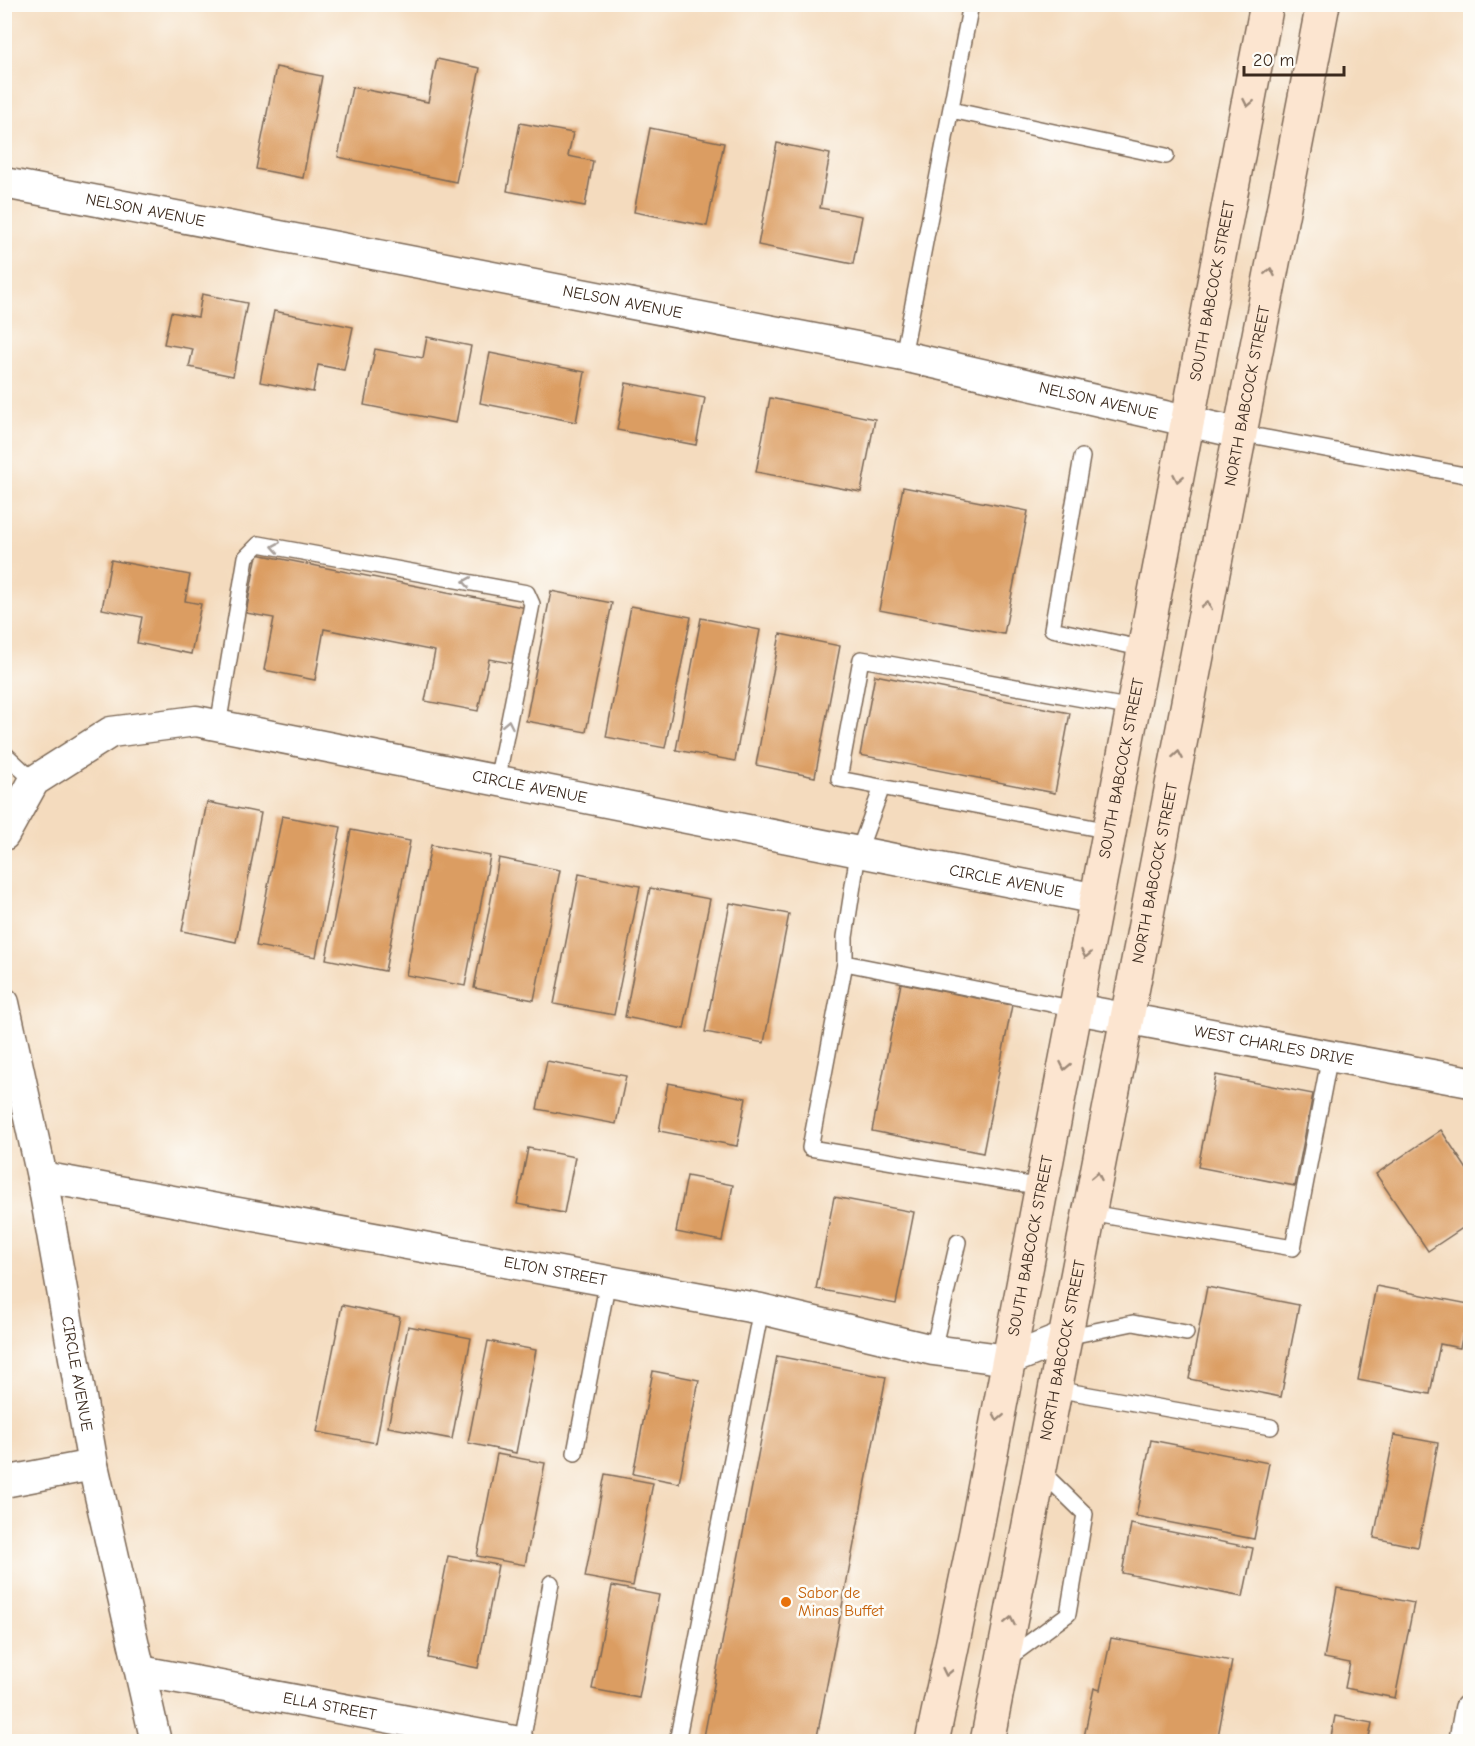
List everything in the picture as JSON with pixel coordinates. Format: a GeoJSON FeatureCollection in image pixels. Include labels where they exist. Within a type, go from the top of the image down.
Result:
{"type":"FeatureCollection","features":[{"type":"Feature","properties":{"kind":"main road","name":"SOUTH BABCOCK STREET"},"geometry":{"type":"LineString","coordinates":[[932,1742],[976,1532],[1267,4]]}},
{"type":"Feature","properties":{"kind":"main road","name":"NORTH BABCOCK STREET"},"geometry":{"type":"LineString","coordinates":[[989,1741],[1039,1470],[1323,4]]}},
{"type":"Feature","properties":{"kind":"street","name":"NELSON AVENUE"},"geometry":{"type":"LineString","coordinates":[[4,183],[903,356],[1239,433]]}},
{"type":"Feature","properties":{"kind":"street","name":"CIRCLE AVENUE"},"geometry":{"type":"LineString","coordinates":[[4,835],[34,781],[111,732],[196,722],[1097,899]]}},
{"type":"Feature","properties":{"kind":"street","name":"CIRCLE AVENUE"},"geometry":{"type":"LineString","coordinates":[[4,1003],[42,1177],[93,1465],[156,1742]]}},
{"type":"Feature","properties":{"kind":"street","name":"WEST CHARLES DRIVE"},"geometry":{"type":"LineString","coordinates":[[1076,1009],[1470,1082]]}},
{"type":"Feature","properties":{"kind":"street","name":"ELTON STREET"},"geometry":{"type":"LineString","coordinates":[[42,1177],[761,1309],[933,1350],[1009,1359],[1066,1337]]}},
{"type":"Feature","properties":{"kind":"street"},"geometry":{"type":"LineString","coordinates":[[4,1482],[93,1465]]}},
{"type":"Feature","properties":{"kind":"street","name":"ELLA STREET"},"geometry":{"type":"LineString","coordinates":[[141,1671],[521,1742]]}},
{"type":"Feature","properties":{"kind":"street"},"geometry":{"type":"LineString","coordinates":[[1464,1742],[1470,1709]]}},
{"type":"Feature","properties":{"kind":"lane"},"geometry":{"type":"LineString","coordinates":[[903,356],[971,4]]}},
{"type":"Feature","properties":{"kind":"lane"},"geometry":{"type":"LineString","coordinates":[[951,110],[1166,156]]}},
{"type":"Feature","properties":{"kind":"lane"},"geometry":{"type":"LineString","coordinates":[[1239,433],[1414,468],[1470,476]]}},
{"type":"Feature","properties":{"kind":"lane"},"geometry":{"type":"LineString","coordinates":[[1082,457],[1052,629],[1145,649]]}},
{"type":"Feature","properties":{"kind":"lane"},"geometry":{"type":"LineString","coordinates":[[218,726],[246,558],[260,544],[527,593],[532,604],[497,781]]}},
{"type":"Feature","properties":{"kind":"lane"},"geometry":{"type":"LineString","coordinates":[[1110,831],[839,779],[861,659],[1133,708]]}},
{"type":"Feature","properties":{"kind":"lane"},"geometry":{"type":"LineString","coordinates":[[4,753],[34,781]]}},
{"type":"Feature","properties":{"kind":"lane"},"geometry":{"type":"LineString","coordinates":[[882,787],[858,853],[847,915],[845,963],[810,1148],[1042,1187]]}},
{"type":"Feature","properties":{"kind":"lane"},"geometry":{"type":"LineString","coordinates":[[845,963],[1076,1009]]}},
{"type":"Feature","properties":{"kind":"lane"},"geometry":{"type":"LineString","coordinates":[[1090,1213],[1293,1248],[1330,1055]]}},
{"type":"Feature","properties":{"kind":"lane"},"geometry":{"type":"LineString","coordinates":[[933,1350],[958,1242]]}},
{"type":"Feature","properties":{"kind":"lane"},"geometry":{"type":"LineString","coordinates":[[575,1453],[608,1281]]}},
{"type":"Feature","properties":{"kind":"lane"},"geometry":{"type":"LineString","coordinates":[[677,1742],[761,1309]]}},
{"type":"Feature","properties":{"kind":"lane"},"geometry":{"type":"LineString","coordinates":[[1066,1337],[1133,1323],[1186,1333]]}},
{"type":"Feature","properties":{"kind":"lane"},"geometry":{"type":"LineString","coordinates":[[1055,1389],[1271,1427]]}},
{"type":"Feature","properties":{"kind":"lane"},"geometry":{"type":"LineString","coordinates":[[1002,1663],[1068,1614],[1085,1514],[1039,1470]]}},
{"type":"Feature","properties":{"kind":"lane"},"geometry":{"type":"LineString","coordinates":[[521,1742],[551,1583]]}},
{"type":"Feature","properties":{"kind":"building"},"geometry":{"type":"Polygon","coordinates":[[[437,59],[480,68],[456,182],[338,157],[352,87],[428,102],[437,59]]]}},
{"type":"Feature","properties":{"kind":"building"},"geometry":{"type":"Polygon","coordinates":[[[276,67],[322,76],[303,178],[256,169],[276,67]]]}},
{"type":"Feature","properties":{"kind":"building"},"geometry":{"type":"Polygon","coordinates":[[[520,123],[573,133],[568,156],[593,161],[585,206],[507,191],[520,123]]]}},
{"type":"Feature","properties":{"kind":"building"},"geometry":{"type":"Polygon","coordinates":[[[650,128],[724,143],[707,226],[634,212],[650,128]]]}},
{"type":"Feature","properties":{"kind":"building"},"geometry":{"type":"Polygon","coordinates":[[[777,143],[830,154],[820,208],[862,216],[853,264],[758,245],[777,143]]]}},
{"type":"Feature","properties":{"kind":"building"},"geometry":{"type":"Polygon","coordinates":[[[202,294],[247,303],[233,376],[189,367],[193,349],[164,344],[171,312],[198,317],[202,294]]]}},
{"type":"Feature","properties":{"kind":"building"},"geometry":{"type":"Polygon","coordinates":[[[274,311],[353,327],[344,370],[318,365],[313,392],[260,382],[274,311]]]}},
{"type":"Feature","properties":{"kind":"building"},"geometry":{"type":"Polygon","coordinates":[[[427,337],[471,346],[456,423],[364,405],[375,349],[423,358],[427,337]]]}},
{"type":"Feature","properties":{"kind":"building"},"geometry":{"type":"Polygon","coordinates":[[[490,353],[585,372],[576,422],[480,403],[490,353]]]}},
{"type":"Feature","properties":{"kind":"building"},"geometry":{"type":"Polygon","coordinates":[[[626,383],[705,398],[696,445],[617,430],[626,383]]]}},
{"type":"Feature","properties":{"kind":"building"},"geometry":{"type":"Polygon","coordinates":[[[770,398],[875,419],[861,492],[756,472],[770,398]]]}},
{"type":"Feature","properties":{"kind":"building"},"geometry":{"type":"Polygon","coordinates":[[[903,487],[1028,511],[1004,634],[879,610],[903,487]]]}},
{"type":"Feature","properties":{"kind":"building"},"geometry":{"type":"Polygon","coordinates":[[[257,554],[527,608],[516,664],[489,659],[478,711],[425,701],[435,651],[324,629],[315,680],[264,670],[274,618],[246,613],[257,554]]]}},
{"type":"Feature","properties":{"kind":"building"},"geometry":{"type":"Polygon","coordinates":[[[111,560],[190,575],[185,601],[201,604],[191,654],[137,643],[142,617],[102,609],[111,560]]]}},
{"type":"Feature","properties":{"kind":"building"},"geometry":{"type":"Polygon","coordinates":[[[551,591],[612,603],[586,732],[526,721],[551,591]]]}},
{"type":"Feature","properties":{"kind":"building"},"geometry":{"type":"Polygon","coordinates":[[[631,606],[691,617],[665,748],[606,737],[631,606]]]}},
{"type":"Feature","properties":{"kind":"building"},"geometry":{"type":"Polygon","coordinates":[[[701,618],[760,630],[735,761],[676,750],[701,618]]]}},
{"type":"Feature","properties":{"kind":"building"},"geometry":{"type":"Polygon","coordinates":[[[780,634],[840,646],[815,777],[756,765],[780,634]]]}},
{"type":"Feature","properties":{"kind":"building"},"geometry":{"type":"Polygon","coordinates":[[[875,675],[1070,713],[1055,793],[860,755],[875,675]]]}},
{"type":"Feature","properties":{"kind":"building"},"geometry":{"type":"Polygon","coordinates":[[[207,802],[261,813],[236,942],[182,931],[207,802]]]}},
{"type":"Feature","properties":{"kind":"building"},"geometry":{"type":"Polygon","coordinates":[[[282,816],[341,827],[316,957],[256,946],[282,816]]]}},
{"type":"Feature","properties":{"kind":"building"},"geometry":{"type":"Polygon","coordinates":[[[351,830],[410,841],[385,971],[326,959],[351,830]]]}},
{"type":"Feature","properties":{"kind":"building"},"geometry":{"type":"Polygon","coordinates":[[[431,845],[490,856],[465,986],[406,975],[431,845]]]}},
{"type":"Feature","properties":{"kind":"building"},"geometry":{"type":"Polygon","coordinates":[[[499,858],[560,870],[534,1000],[474,988],[499,858]]]}},
{"type":"Feature","properties":{"kind":"building"},"geometry":{"type":"Polygon","coordinates":[[[579,874],[640,886],[614,1015],[554,1004],[579,874]]]}},
{"type":"Feature","properties":{"kind":"building"},"geometry":{"type":"Polygon","coordinates":[[[650,888],[710,899],[684,1029],[625,1017],[650,888]]]}},
{"type":"Feature","properties":{"kind":"building"},"geometry":{"type":"Polygon","coordinates":[[[730,903],[789,914],[764,1043],[705,1032],[730,903]]]}},
{"type":"Feature","properties":{"kind":"building"},"geometry":{"type":"Polygon","coordinates":[[[901,983],[1012,1005],[983,1153],[872,1131],[901,983]]]}},
{"type":"Feature","properties":{"kind":"building"},"geometry":{"type":"Polygon","coordinates":[[[547,1061],[626,1076],[616,1124],[537,1109],[547,1061]]]}},
{"type":"Feature","properties":{"kind":"building"},"geometry":{"type":"Polygon","coordinates":[[[1216,1075],[1313,1094],[1295,1186],[1198,1167],[1216,1075]]]}},
{"type":"Feature","properties":{"kind":"building"},"geometry":{"type":"Polygon","coordinates":[[[668,1083],[746,1098],[737,1146],[659,1131],[668,1083]]]}},
{"type":"Feature","properties":{"kind":"building"},"geometry":{"type":"Polygon","coordinates":[[[1441,1130],[1470,1174],[1470,1223],[1428,1251],[1376,1174],[1441,1130]]]}},
{"type":"Feature","properties":{"kind":"building"},"geometry":{"type":"Polygon","coordinates":[[[528,1148],[575,1157],[564,1213],[517,1204],[528,1148]]]}},
{"type":"Feature","properties":{"kind":"building"},"geometry":{"type":"Polygon","coordinates":[[[687,1176],[733,1185],[722,1241],[676,1232],[687,1176]]]}},
{"type":"Feature","properties":{"kind":"building"},"geometry":{"type":"Polygon","coordinates":[[[834,1197],[914,1212],[896,1304],[816,1289],[834,1197]]]}},
{"type":"Feature","properties":{"kind":"building"},"geometry":{"type":"Polygon","coordinates":[[[1376,1286],[1469,1304],[1460,1348],[1440,1344],[1430,1394],[1358,1380],[1376,1286]]]}},
{"type":"Feature","properties":{"kind":"building"},"geometry":{"type":"Polygon","coordinates":[[[1207,1287],[1299,1305],[1281,1397],[1189,1379],[1207,1287]]]}},
{"type":"Feature","properties":{"kind":"building"},"geometry":{"type":"Polygon","coordinates":[[[342,1305],[400,1317],[376,1443],[317,1432],[342,1305]]]}},
{"type":"Feature","properties":{"kind":"building"},"geometry":{"type":"Polygon","coordinates":[[[408,1326],[471,1338],[452,1439],[388,1427],[408,1326]]]}},
{"type":"Feature","properties":{"kind":"building"},"geometry":{"type":"Polygon","coordinates":[[[488,1341],[536,1350],[516,1453],[468,1443],[488,1341]]]}},
{"type":"Feature","properties":{"kind":"building"},"geometry":{"type":"Polygon","coordinates":[[[777,1356],[886,1377],[816,1742],[703,1742],[777,1356]]]}},
{"type":"Feature","properties":{"kind":"building"},"geometry":{"type":"Polygon","coordinates":[[[653,1371],[699,1380],[679,1483],[633,1474],[653,1371]]]}},
{"type":"Feature","properties":{"kind":"building"},"geometry":{"type":"Polygon","coordinates":[[[1394,1435],[1438,1443],[1418,1547],[1374,1538],[1394,1435]]]}},
{"type":"Feature","properties":{"kind":"building"},"geometry":{"type":"Polygon","coordinates":[[[1151,1440],[1269,1463],[1254,1539],[1136,1516],[1151,1440]]]}},
{"type":"Feature","properties":{"kind":"building"},"geometry":{"type":"Polygon","coordinates":[[[497,1454],[545,1463],[525,1565],[477,1556],[497,1454]]]}},
{"type":"Feature","properties":{"kind":"building"},"geometry":{"type":"Polygon","coordinates":[[[605,1474],[653,1483],[633,1586],[585,1577],[605,1474]]]}},
{"type":"Feature","properties":{"kind":"building"},"geometry":{"type":"Polygon","coordinates":[[[1131,1524],[1253,1548],[1243,1597],[1122,1573],[1131,1524]]]}},
{"type":"Feature","properties":{"kind":"building"},"geometry":{"type":"Polygon","coordinates":[[[448,1556],[498,1565],[478,1668],[428,1658],[448,1556]]]}},
{"type":"Feature","properties":{"kind":"building"},"geometry":{"type":"Polygon","coordinates":[[[612,1586],[659,1595],[639,1698],[592,1689],[612,1586]]]}},
{"type":"Feature","properties":{"kind":"building"},"geometry":{"type":"Polygon","coordinates":[[[1337,1588],[1414,1603],[1395,1698],[1345,1688],[1350,1663],[1324,1658],[1337,1588]]]}},
{"type":"Feature","properties":{"kind":"building"},"geometry":{"type":"Polygon","coordinates":[[[1111,1638],[1232,1661],[1217,1742],[1083,1742],[1094,1688],[1100,1690],[1111,1638]]]}},
{"type":"Feature","properties":{"kind":"building"},"geometry":{"type":"Polygon","coordinates":[[[1335,1716],[1372,1723],[1368,1742],[1330,1742],[1335,1716]]]}},
{"type":"Feature","properties":{"kind":"place","name":"Sabor de Minas Buffet"},"geometry":{"type":"Point","coordinates":[786,1602]}}]}
